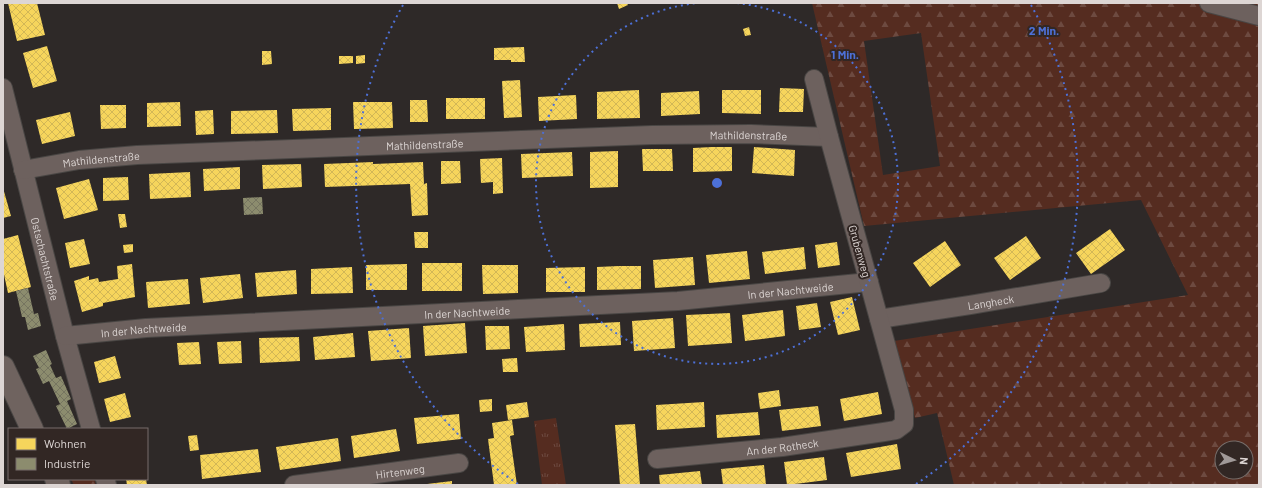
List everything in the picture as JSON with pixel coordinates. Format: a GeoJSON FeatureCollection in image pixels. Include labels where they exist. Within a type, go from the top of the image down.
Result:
{"type":"FeatureCollection","features":[{"type":"Feature","properties":{"kind":"main road"},"geometry":{"type":"LineString","coordinates":[[3,367],[32,428]]}},
{"type":"Feature","properties":{"kind":"street"},"geometry":{"type":"LineString","coordinates":[[1209,3],[1259,16]]}},
{"type":"Feature","properties":{"kind":"street","name":"Grubenweg"},"geometry":{"type":"LineString","coordinates":[[814,79],[828,137],[904,410],[904,424]]}},
{"type":"Feature","properties":{"kind":"street","name":"Ostschachtstraße"},"geometry":{"type":"LineString","coordinates":[[3,88],[65,336],[91,428]]}},
{"type":"Feature","properties":{"kind":"street","name":"Mathildenstraße"},"geometry":{"type":"LineString","coordinates":[[23,170],[79,160],[137,155],[652,135],[751,134],[828,137]]}},
{"type":"Feature","properties":{"kind":"street","name":"In der Nachtweide"},"geometry":{"type":"LineString","coordinates":[[65,336],[146,328],[678,301],[869,282]]}},
{"type":"Feature","properties":{"kind":"street","name":"Langheck"},"geometry":{"type":"LineString","coordinates":[[879,319],[1101,283]]}},
{"type":"Feature","properties":{"kind":"street","name":"An der Rotheck"},"geometry":{"type":"LineString","coordinates":[[657,459],[782,447],[896,430],[904,424]]}},
{"type":"Feature","properties":{"kind":"street","name":"Hirtenweg"},"geometry":{"type":"LineString","coordinates":[[294,485],[459,463]]}},
{"type":"Feature","properties":{"kind":"green space"},"geometry":{"type":"Polygon","coordinates":[[[812,3],[1259,3],[1259,485],[954,485],[937,413],[915,418],[894,341],[1188,295],[1141,200],[864,226],[812,3]],[[921,33],[864,41],[883,175],[940,166],[921,33]]]}},
{"type":"Feature","properties":{"kind":"green space"},"geometry":{"type":"Polygon","coordinates":[[[556,418],[566,485],[542,485],[534,421],[556,418]]]}},
{"type":"Feature","properties":{"kind":"green space"},"geometry":{"type":"Polygon","coordinates":[[[72,480],[94,480],[96,485],[74,485],[72,480]]]}},
{"type":"Feature","properties":{"kind":"building: Wohnen"},"geometry":{"type":"Polygon","coordinates":[[[8,3],[37,3],[45,35],[17,41],[8,3]]]}},
{"type":"Feature","properties":{"kind":"building: Wohnen"},"geometry":{"type":"Polygon","coordinates":[[[617,3],[627,3],[628,5],[619,9],[617,3]]]}},
{"type":"Feature","properties":{"kind":"building: Wohnen"},"geometry":{"type":"Polygon","coordinates":[[[749,27],[751,35],[745,36],[743,29],[749,27]]]}},
{"type":"Feature","properties":{"kind":"building: Wohnen"},"geometry":{"type":"Polygon","coordinates":[[[47,46],[57,81],[33,88],[23,53],[47,46]]]}},
{"type":"Feature","properties":{"kind":"building: Wohnen"},"geometry":{"type":"Polygon","coordinates":[[[524,47],[525,62],[494,60],[494,48],[524,47]]]}},
{"type":"Feature","properties":{"kind":"building: Wohnen"},"geometry":{"type":"Polygon","coordinates":[[[262,51],[271,51],[272,64],[262,65],[262,51]]]}},
{"type":"Feature","properties":{"kind":"building: Wohnen"},"geometry":{"type":"Polygon","coordinates":[[[365,55],[365,63],[356,64],[356,56],[365,55]]]}},
{"type":"Feature","properties":{"kind":"building: Wohnen"},"geometry":{"type":"Polygon","coordinates":[[[339,56],[353,56],[353,63],[339,64],[339,56]]]}},
{"type":"Feature","properties":{"kind":"building: Wohnen"},"geometry":{"type":"Polygon","coordinates":[[[520,80],[522,117],[504,118],[502,81],[520,80]]]}},
{"type":"Feature","properties":{"kind":"building: Wohnen"},"geometry":{"type":"Polygon","coordinates":[[[780,88],[804,89],[803,112],[779,112],[780,88]]]}},
{"type":"Feature","properties":{"kind":"building: Wohnen"},"geometry":{"type":"Polygon","coordinates":[[[639,90],[640,118],[597,119],[597,92],[639,90]]]}},
{"type":"Feature","properties":{"kind":"building: Wohnen"},"geometry":{"type":"Polygon","coordinates":[[[722,90],[761,90],[761,114],[722,113],[722,90]]]}},
{"type":"Feature","properties":{"kind":"building: Wohnen"},"geometry":{"type":"Polygon","coordinates":[[[699,91],[700,114],[661,116],[661,93],[699,91]]]}},
{"type":"Feature","properties":{"kind":"building: Wohnen"},"geometry":{"type":"Polygon","coordinates":[[[576,95],[577,119],[539,121],[538,97],[576,95]]]}},
{"type":"Feature","properties":{"kind":"building: Wohnen"},"geometry":{"type":"Polygon","coordinates":[[[446,98],[485,98],[485,119],[446,119],[446,98]]]}},
{"type":"Feature","properties":{"kind":"building: Wohnen"},"geometry":{"type":"Polygon","coordinates":[[[410,100],[427,100],[428,122],[410,122],[410,100]]]}},
{"type":"Feature","properties":{"kind":"building: Wohnen"},"geometry":{"type":"Polygon","coordinates":[[[180,102],[181,126],[147,127],[147,103],[180,102]]]}},
{"type":"Feature","properties":{"kind":"building: Wohnen"},"geometry":{"type":"Polygon","coordinates":[[[353,102],[392,102],[393,128],[354,129],[353,102]]]}},
{"type":"Feature","properties":{"kind":"building: Wohnen"},"geometry":{"type":"Polygon","coordinates":[[[100,105],[126,105],[126,128],[101,129],[100,105]]]}},
{"type":"Feature","properties":{"kind":"building: Wohnen"},"geometry":{"type":"Polygon","coordinates":[[[331,108],[331,130],[293,131],[292,109],[331,108]]]}},
{"type":"Feature","properties":{"kind":"building: Wohnen"},"geometry":{"type":"Polygon","coordinates":[[[213,110],[214,134],[196,135],[195,111],[213,110]]]}},
{"type":"Feature","properties":{"kind":"building: Wohnen"},"geometry":{"type":"Polygon","coordinates":[[[277,110],[278,133],[231,134],[231,111],[277,110]]]}},
{"type":"Feature","properties":{"kind":"building: Wohnen"},"geometry":{"type":"Polygon","coordinates":[[[70,112],[75,136],[42,144],[36,120],[70,112]]]}},
{"type":"Feature","properties":{"kind":"building: Wohnen"},"geometry":{"type":"Polygon","coordinates":[[[732,147],[732,171],[693,172],[693,148],[732,147]]]}},
{"type":"Feature","properties":{"kind":"building: Wohnen"},"geometry":{"type":"Polygon","coordinates":[[[754,147],[795,150],[794,176],[752,173],[754,147]]]}},
{"type":"Feature","properties":{"kind":"building: Wohnen"},"geometry":{"type":"Polygon","coordinates":[[[642,149],[672,149],[673,171],[643,171],[642,149]]]}},
{"type":"Feature","properties":{"kind":"building: Wohnen"},"geometry":{"type":"Polygon","coordinates":[[[618,151],[618,187],[590,188],[590,152],[618,151]]]}},
{"type":"Feature","properties":{"kind":"building: Wohnen"},"geometry":{"type":"Polygon","coordinates":[[[572,152],[573,176],[522,178],[521,154],[572,152]]]}},
{"type":"Feature","properties":{"kind":"building: Wohnen"},"geometry":{"type":"Polygon","coordinates":[[[502,158],[503,193],[493,194],[493,182],[481,183],[480,159],[502,158]]]}},
{"type":"Feature","properties":{"kind":"building: Wohnen"},"geometry":{"type":"Polygon","coordinates":[[[441,161],[460,161],[461,183],[441,184],[441,161]]]}},
{"type":"Feature","properties":{"kind":"building: Wohnen"},"geometry":{"type":"Polygon","coordinates":[[[373,162],[373,164],[423,162],[424,184],[427,183],[428,215],[412,216],[410,184],[325,187],[324,164],[373,162]]]}},
{"type":"Feature","properties":{"kind":"building: Wohnen"},"geometry":{"type":"Polygon","coordinates":[[[301,164],[302,187],[263,189],[262,165],[301,164]]]}},
{"type":"Feature","properties":{"kind":"building: Wohnen"},"geometry":{"type":"Polygon","coordinates":[[[240,167],[240,189],[204,191],[203,169],[240,167]]]}},
{"type":"Feature","properties":{"kind":"building: Wohnen"},"geometry":{"type":"Polygon","coordinates":[[[190,172],[191,197],[150,199],[149,174],[190,172]]]}},
{"type":"Feature","properties":{"kind":"building: Wohnen"},"geometry":{"type":"Polygon","coordinates":[[[128,177],[129,200],[103,201],[103,178],[128,177]]]}},
{"type":"Feature","properties":{"kind":"building: Wohnen"},"geometry":{"type":"Polygon","coordinates":[[[89,179],[98,210],[64,219],[56,188],[89,179]]]}},
{"type":"Feature","properties":{"kind":"building: Wohnen"},"geometry":{"type":"Polygon","coordinates":[[[3,188],[11,216],[3,218],[3,188]]]}},
{"type":"Feature","properties":{"kind":"building: Wohnen"},"geometry":{"type":"Polygon","coordinates":[[[118,214],[125,214],[127,227],[120,228],[118,214]]]}},
{"type":"Feature","properties":{"kind":"building: Wohnen"},"geometry":{"type":"Polygon","coordinates":[[[1110,229],[1125,250],[1091,274],[1076,253],[1110,229]]]}},
{"type":"Feature","properties":{"kind":"building: Wohnen"},"geometry":{"type":"Polygon","coordinates":[[[414,232],[428,232],[428,248],[415,248],[414,232]]]}},
{"type":"Feature","properties":{"kind":"building: Wohnen"},"geometry":{"type":"Polygon","coordinates":[[[18,235],[31,287],[8,293],[3,270],[3,239],[18,235]]]}},
{"type":"Feature","properties":{"kind":"building: Wohnen"},"geometry":{"type":"Polygon","coordinates":[[[1026,236],[1041,258],[1010,280],[994,258],[1026,236]]]}},
{"type":"Feature","properties":{"kind":"building: Wohnen"},"geometry":{"type":"Polygon","coordinates":[[[84,239],[90,264],[70,268],[65,243],[84,239]]]}},
{"type":"Feature","properties":{"kind":"building: Wohnen"},"geometry":{"type":"Polygon","coordinates":[[[945,241],[961,265],[930,287],[913,263],[945,241]]]}},
{"type":"Feature","properties":{"kind":"building: Wohnen"},"geometry":{"type":"Polygon","coordinates":[[[837,242],[840,265],[818,268],[815,245],[837,242]]]}},
{"type":"Feature","properties":{"kind":"building: Wohnen"},"geometry":{"type":"Polygon","coordinates":[[[133,244],[133,252],[124,253],[123,245],[133,244]]]}},
{"type":"Feature","properties":{"kind":"building: Wohnen"},"geometry":{"type":"Polygon","coordinates":[[[804,247],[806,269],[765,274],[762,252],[804,247]]]}},
{"type":"Feature","properties":{"kind":"building: Wohnen"},"geometry":{"type":"Polygon","coordinates":[[[747,251],[750,279],[709,283],[706,255],[747,251]]]}},
{"type":"Feature","properties":{"kind":"building: Wohnen"},"geometry":{"type":"Polygon","coordinates":[[[693,257],[695,285],[655,288],[653,260],[693,257]]]}},
{"type":"Feature","properties":{"kind":"building: Wohnen"},"geometry":{"type":"Polygon","coordinates":[[[422,263],[462,263],[462,291],[422,291],[422,263]]]}},
{"type":"Feature","properties":{"kind":"building: Wohnen"},"geometry":{"type":"Polygon","coordinates":[[[132,264],[135,297],[103,303],[103,306],[82,312],[74,281],[89,276],[89,280],[98,278],[99,282],[118,279],[117,266],[132,264]]]}},
{"type":"Feature","properties":{"kind":"building: Wohnen"},"geometry":{"type":"Polygon","coordinates":[[[407,264],[407,290],[366,290],[366,265],[407,264]]]}},
{"type":"Feature","properties":{"kind":"building: Wohnen"},"geometry":{"type":"Polygon","coordinates":[[[482,265],[518,265],[518,293],[483,294],[482,265]]]}},
{"type":"Feature","properties":{"kind":"building: Wohnen"},"geometry":{"type":"Polygon","coordinates":[[[641,266],[641,289],[597,290],[597,267],[641,266]]]}},
{"type":"Feature","properties":{"kind":"building: Wohnen"},"geometry":{"type":"Polygon","coordinates":[[[352,267],[353,293],[311,294],[311,269],[352,267]]]}},
{"type":"Feature","properties":{"kind":"building: Wohnen"},"geometry":{"type":"Polygon","coordinates":[[[585,267],[585,292],[546,292],[546,268],[585,267]]]}},
{"type":"Feature","properties":{"kind":"building: Wohnen"},"geometry":{"type":"Polygon","coordinates":[[[296,270],[297,294],[257,297],[255,273],[296,270]]]}},
{"type":"Feature","properties":{"kind":"building: Wohnen"},"geometry":{"type":"Polygon","coordinates":[[[240,274],[243,298],[203,303],[200,278],[240,274]]]}},
{"type":"Feature","properties":{"kind":"building: Wohnen"},"geometry":{"type":"Polygon","coordinates":[[[188,279],[190,304],[148,308],[146,282],[188,279]]]}},
{"type":"Feature","properties":{"kind":"building: Wohnen"},"geometry":{"type":"Polygon","coordinates":[[[852,297],[860,330],[838,335],[830,302],[852,297]]]}},
{"type":"Feature","properties":{"kind":"building: Wohnen"},"geometry":{"type":"Polygon","coordinates":[[[817,303],[821,327],[799,330],[796,306],[817,303]]]}},
{"type":"Feature","properties":{"kind":"building: Wohnen"},"geometry":{"type":"Polygon","coordinates":[[[783,310],[785,336],[745,341],[742,315],[783,310]]]}},
{"type":"Feature","properties":{"kind":"building: Wohnen"},"geometry":{"type":"Polygon","coordinates":[[[730,313],[732,343],[688,346],[686,315],[730,313]]]}},
{"type":"Feature","properties":{"kind":"building: Wohnen"},"geometry":{"type":"Polygon","coordinates":[[[673,318],[675,348],[634,351],[632,321],[673,318]]]}},
{"type":"Feature","properties":{"kind":"building: Wohnen"},"geometry":{"type":"Polygon","coordinates":[[[620,322],[621,345],[580,347],[579,324],[620,322]]]}},
{"type":"Feature","properties":{"kind":"building: Wohnen"},"geometry":{"type":"Polygon","coordinates":[[[465,323],[467,353],[425,356],[423,326],[465,323]]]}},
{"type":"Feature","properties":{"kind":"building: Wohnen"},"geometry":{"type":"Polygon","coordinates":[[[564,324],[565,350],[526,352],[524,327],[564,324]]]}},
{"type":"Feature","properties":{"kind":"building: Wohnen"},"geometry":{"type":"Polygon","coordinates":[[[485,326],[509,326],[510,349],[486,350],[485,326]]]}},
{"type":"Feature","properties":{"kind":"building: Wohnen"},"geometry":{"type":"Polygon","coordinates":[[[409,328],[411,358],[371,361],[368,331],[409,328]]]}},
{"type":"Feature","properties":{"kind":"building: Wohnen"},"geometry":{"type":"Polygon","coordinates":[[[353,333],[355,357],[315,360],[313,337],[353,333]]]}},
{"type":"Feature","properties":{"kind":"building: Wohnen"},"geometry":{"type":"Polygon","coordinates":[[[299,337],[300,361],[260,363],[259,338],[299,337]]]}},
{"type":"Feature","properties":{"kind":"building: Wohnen"},"geometry":{"type":"Polygon","coordinates":[[[241,341],[242,363],[219,364],[217,342],[241,341]]]}},
{"type":"Feature","properties":{"kind":"building: Wohnen"},"geometry":{"type":"Polygon","coordinates":[[[199,342],[201,364],[179,365],[177,343],[199,342]]]}},
{"type":"Feature","properties":{"kind":"building: Wohnen"},"geometry":{"type":"Polygon","coordinates":[[[115,356],[121,378],[99,383],[94,362],[115,356]]]}},
{"type":"Feature","properties":{"kind":"building: Wohnen"},"geometry":{"type":"Polygon","coordinates":[[[517,358],[518,372],[503,372],[502,359],[517,358]]]}},
{"type":"Feature","properties":{"kind":"building: Wohnen"},"geometry":{"type":"Polygon","coordinates":[[[779,390],[781,406],[760,409],[758,393],[779,390]]]}},
{"type":"Feature","properties":{"kind":"building: Wohnen"},"geometry":{"type":"Polygon","coordinates":[[[878,392],[882,414],[844,421],[840,399],[878,392]]]}},
{"type":"Feature","properties":{"kind":"building: Wohnen"},"geometry":{"type":"Polygon","coordinates":[[[125,393],[131,417],[110,422],[104,399],[125,393]]]}},
{"type":"Feature","properties":{"kind":"building: Wohnen"},"geometry":{"type":"Polygon","coordinates":[[[492,399],[492,411],[480,412],[479,400],[492,399]]]}},
{"type":"Feature","properties":{"kind":"building: Wohnen"},"geometry":{"type":"Polygon","coordinates":[[[527,402],[529,417],[508,420],[506,405],[527,402]]]}},
{"type":"Feature","properties":{"kind":"building: Wohnen"},"geometry":{"type":"Polygon","coordinates":[[[704,402],[705,427],[657,430],[656,405],[704,402]]]}},
{"type":"Feature","properties":{"kind":"building: Wohnen"},"geometry":{"type":"Polygon","coordinates":[[[818,406],[821,426],[782,431],[779,410],[818,406]]]}},
{"type":"Feature","properties":{"kind":"building: Wohnen"},"geometry":{"type":"Polygon","coordinates":[[[758,412],[760,435],[717,438],[716,415],[758,412]]]}},
{"type":"Feature","properties":{"kind":"building: Wohnen"},"geometry":{"type":"Polygon","coordinates":[[[459,414],[461,439],[417,444],[414,418],[459,414]]]}},
{"type":"Feature","properties":{"kind":"building: Wohnen"},"geometry":{"type":"Polygon","coordinates":[[[512,420],[514,435],[510,436],[517,485],[494,485],[488,439],[494,438],[492,423],[512,420]]]}},
{"type":"Feature","properties":{"kind":"building: Wohnen"},"geometry":{"type":"Polygon","coordinates":[[[635,424],[640,485],[620,485],[615,425],[635,424]]]}},
{"type":"Feature","properties":{"kind":"building: Wohnen"},"geometry":{"type":"Polygon","coordinates":[[[396,429],[400,451],[354,458],[351,436],[396,429]]]}},
{"type":"Feature","properties":{"kind":"building: Wohnen"},"geometry":{"type":"Polygon","coordinates":[[[197,435],[199,450],[190,451],[188,436],[197,435]]]}},
{"type":"Feature","properties":{"kind":"building: Wohnen"},"geometry":{"type":"Polygon","coordinates":[[[338,438],[341,461],[280,470],[276,447],[338,438]]]}},
{"type":"Feature","properties":{"kind":"building: Wohnen"},"geometry":{"type":"Polygon","coordinates":[[[897,444],[901,469],[851,477],[846,453],[897,444]]]}},
{"type":"Feature","properties":{"kind":"building: Wohnen"},"geometry":{"type":"Polygon","coordinates":[[[258,449],[261,472],[202,479],[200,455],[258,449]]]}},
{"type":"Feature","properties":{"kind":"building: Wohnen"},"geometry":{"type":"Polygon","coordinates":[[[824,457],[827,480],[787,485],[784,462],[824,457]]]}},
{"type":"Feature","properties":{"kind":"building: Wohnen"},"geometry":{"type":"Polygon","coordinates":[[[764,465],[766,485],[723,485],[721,469],[764,465]]]}},
{"type":"Feature","properties":{"kind":"building: Wohnen"},"geometry":{"type":"Polygon","coordinates":[[[700,471],[702,485],[660,485],[659,475],[700,471]]]}},
{"type":"Feature","properties":{"kind":"building: Wohnen"},"geometry":{"type":"Polygon","coordinates":[[[126,480],[146,480],[147,485],[127,485],[126,480]]]}},
{"type":"Feature","properties":{"kind":"building: Wohnen"},"geometry":{"type":"Polygon","coordinates":[[[452,481],[452,485],[427,485],[427,484],[452,481]]]}},
{"type":"Feature","properties":{"kind":"building: Industrie"},"geometry":{"type":"Polygon","coordinates":[[[262,197],[263,214],[244,215],[243,198],[262,197]]]}},
{"type":"Feature","properties":{"kind":"building: Industrie"},"geometry":{"type":"Polygon","coordinates":[[[28,288],[34,314],[38,313],[41,326],[28,330],[25,317],[22,317],[16,291],[28,288]]]}},
{"type":"Feature","properties":{"kind":"building: Industrie"},"geometry":{"type":"Polygon","coordinates":[[[46,350],[52,364],[50,365],[56,378],[61,376],[71,399],[67,401],[77,424],[67,428],[56,406],[60,404],[49,381],[43,384],[36,369],[39,368],[33,356],[46,350]]]}}]}
